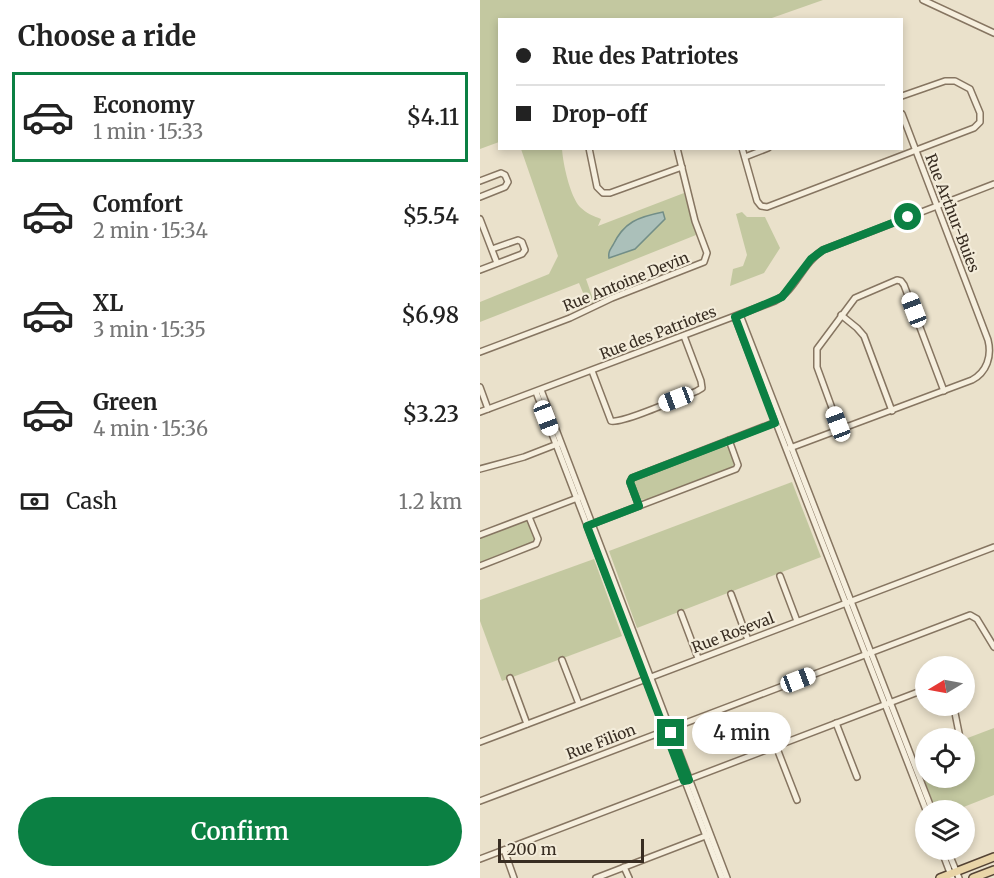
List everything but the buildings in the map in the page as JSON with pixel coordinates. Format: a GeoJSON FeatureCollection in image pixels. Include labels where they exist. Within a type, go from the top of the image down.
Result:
{"type":"FeatureCollection","features":[{"type":"Feature","properties":{"kind":"main road"},"geometry":{"type":"LineString","coordinates":[[940,878],[954,875],[994,857]]}},
{"type":"Feature","properties":{"kind":"main road"},"geometry":{"type":"LineString","coordinates":[[973,878],[994,870]]}},
{"type":"Feature","properties":{"kind":"street"},"geometry":{"type":"LineString","coordinates":[[923,0],[932,2],[994,33]]}},
{"type":"Feature","properties":{"kind":"street"},"geometry":{"type":"LineString","coordinates":[[743,150],[757,201],[760,206],[766,207],[977,127],[981,123],[981,115],[970,90],[953,80],[903,96]]}},
{"type":"Feature","properties":{"kind":"street","name":"Rue Arthur-Buies"},"geometry":{"type":"LineString","coordinates":[[903,117],[988,340],[992,356]]}},
{"type":"Feature","properties":{"kind":"street"},"geometry":{"type":"LineString","coordinates":[[589,150],[597,187],[603,193],[610,193],[682,166]]}},
{"type":"Feature","properties":{"kind":"street","name":"Rue Antoine Devin"},"geometry":{"type":"LineString","coordinates":[[480,352],[573,317],[612,298],[704,262],[707,253],[695,221],[678,150]]}},
{"type":"Feature","properties":{"kind":"street"},"geometry":{"type":"LineString","coordinates":[[745,157],[763,150]]}},
{"type":"Feature","properties":{"kind":"street"},"geometry":{"type":"LineString","coordinates":[[480,181],[501,173],[505,175],[508,183],[505,187],[480,197]]}},
{"type":"Feature","properties":{"kind":"street","name":"Rue des Patriotes"},"geometry":{"type":"LineString","coordinates":[[480,411],[592,371],[782,297],[811,259],[823,250],[994,184]]}},
{"type":"Feature","properties":{"kind":"street"},"geometry":{"type":"LineString","coordinates":[[480,219],[497,263]]}},
{"type":"Feature","properties":{"kind":"street"},"geometry":{"type":"LineString","coordinates":[[480,270],[522,254],[524,247],[518,240],[492,249]]}},
{"type":"Feature","properties":{"kind":"street"},"geometry":{"type":"LineString","coordinates":[[840,430],[817,370],[815,359],[820,342],[857,297],[897,280],[901,281],[944,391]]}},
{"type":"Feature","properties":{"kind":"street"},"geometry":{"type":"LineString","coordinates":[[841,315],[864,336],[892,411]]}},
{"type":"Feature","properties":{"kind":"street"},"geometry":{"type":"LineString","coordinates":[[737,316],[868,653],[922,800]]}},
{"type":"Feature","properties":{"kind":"street"},"geometry":{"type":"LineString","coordinates":[[592,371],[610,420],[615,422],[628,418],[702,388],[684,336]]}},
{"type":"Feature","properties":{"kind":"street"},"geometry":{"type":"LineString","coordinates":[[789,449],[978,377],[992,356]]}},
{"type":"Feature","properties":{"kind":"street"},"geometry":{"type":"LineString","coordinates":[[480,387],[488,409]]}},
{"type":"Feature","properties":{"kind":"street"},"geometry":{"type":"LineString","coordinates":[[538,391],[722,878]]}},
{"type":"Feature","properties":{"kind":"street"},"geometry":{"type":"LineString","coordinates":[[639,506],[630,484],[631,478],[778,422]]}},
{"type":"Feature","properties":{"kind":"street"},"geometry":{"type":"LineString","coordinates":[[590,525],[736,470],[738,464],[729,440]]}},
{"type":"Feature","properties":{"kind":"street"},"geometry":{"type":"LineString","coordinates":[[480,469],[524,457],[559,444]]}},
{"type":"Feature","properties":{"kind":"street"},"geometry":{"type":"LineString","coordinates":[[480,535],[579,497]]}},
{"type":"Feature","properties":{"kind":"street"},"geometry":{"type":"LineString","coordinates":[[480,566],[536,544],[538,539],[529,517]]}},
{"type":"Feature","properties":{"kind":"street","name":"Rue Roseval"},"geometry":{"type":"LineString","coordinates":[[480,742],[994,547]]}},
{"type":"Feature","properties":{"kind":"street"},"geometry":{"type":"LineString","coordinates":[[780,576],[797,621]]}},
{"type":"Feature","properties":{"kind":"street"},"geometry":{"type":"LineString","coordinates":[[731,594],[748,640]]}},
{"type":"Feature","properties":{"kind":"street"},"geometry":{"type":"LineString","coordinates":[[681,613],[698,658]]}},
{"type":"Feature","properties":{"kind":"street","name":"Rue Filion"},"geometry":{"type":"LineString","coordinates":[[480,801],[970,615],[979,620],[994,647]]}},
{"type":"Feature","properties":{"kind":"street"},"geometry":{"type":"LineString","coordinates":[[562,660],[579,704]]}},
{"type":"Feature","properties":{"kind":"street"},"geometry":{"type":"LineString","coordinates":[[510,678],[527,724]]}},
{"type":"Feature","properties":{"kind":"street"},"geometry":{"type":"LineString","coordinates":[[480,859],[915,693]]}},
{"type":"Feature","properties":{"kind":"street"},"geometry":{"type":"LineString","coordinates":[[887,704],[928,800]]}},
{"type":"Feature","properties":{"kind":"street"},"geometry":{"type":"LineString","coordinates":[[836,723],[856,777]]}},
{"type":"Feature","properties":{"kind":"street"},"geometry":{"type":"LineString","coordinates":[[776,746],[797,800]]}},
{"type":"Feature","properties":{"kind":"street"},"geometry":{"type":"LineString","coordinates":[[596,878],[707,835]]}},
{"type":"Feature","properties":{"kind":"street"},"geometry":{"type":"LineString","coordinates":[[707,835],[727,878]]}},
{"type":"Feature","properties":{"kind":"street"},"geometry":{"type":"LineString","coordinates":[[504,850],[514,878]]}},
{"type":"Feature","properties":{"kind":"street"},"geometry":{"type":"LineString","coordinates":[[946,860],[954,875]]}},
{"type":"Feature","properties":{"kind":"street"},"geometry":{"type":"LineString","coordinates":[[950,860],[954,875]]}},
{"type":"Feature","properties":{"kind":"street"},"geometry":{"type":"LineString","coordinates":[[624,867],[629,878]]}},
{"type":"Feature","properties":{"kind":"green space"},"geometry":{"type":"Polygon","coordinates":[[[480,0],[823,0],[772,18],[498,18],[498,142],[480,149],[480,0]]]}},
{"type":"Feature","properties":{"kind":"green space"},"geometry":{"type":"Polygon","coordinates":[[[521,150],[562,150],[565,171],[576,202],[582,209],[601,219],[598,226],[684,193],[696,235],[586,279],[594,302],[588,305],[579,283],[480,322],[480,302],[549,274],[558,256],[521,150]]]}},
{"type":"Feature","properties":{"kind":"green space"},"geometry":{"type":"Polygon","coordinates":[[[742,212],[747,217],[765,217],[780,248],[764,273],[730,286],[733,269],[743,266],[747,255],[736,214],[742,212]]]}},
{"type":"Feature","properties":{"kind":"green space"},"geometry":{"type":"Polygon","coordinates":[[[724,446],[728,447],[734,464],[732,467],[640,500],[634,484],[635,480],[724,446]]]}},
{"type":"Feature","properties":{"kind":"green space"},"geometry":{"type":"Polygon","coordinates":[[[792,482],[821,557],[637,628],[609,551],[792,482]]]}},
{"type":"Feature","properties":{"kind":"green space"},"geometry":{"type":"Polygon","coordinates":[[[527,521],[535,538],[534,542],[480,563],[480,538],[527,521]]]}},
{"type":"Feature","properties":{"kind":"green space"},"geometry":{"type":"Polygon","coordinates":[[[594,559],[622,636],[502,681],[480,621],[480,600],[594,559]]]}},
{"type":"Feature","properties":{"kind":"green space"},"geometry":{"type":"Polygon","coordinates":[[[994,728],[994,795],[975,802],[975,800],[932,800],[928,788],[975,788],[975,735],[994,728]]]}},
{"type":"Feature","properties":{"kind":"water"},"geometry":{"type":"Polygon","coordinates":[[[663,212],[665,219],[635,249],[609,258],[610,250],[617,237],[627,226],[646,216],[663,212]]]}},
{"type":"Feature","properties":{"kind":"route"},"geometry":{"type":"LineString","coordinates":[[671,733],[689,780],[684,781],[587,526],[639,506],[630,482],[632,478],[775,423],[735,317],[782,297],[811,259],[823,250],[908,217]]}}]}
